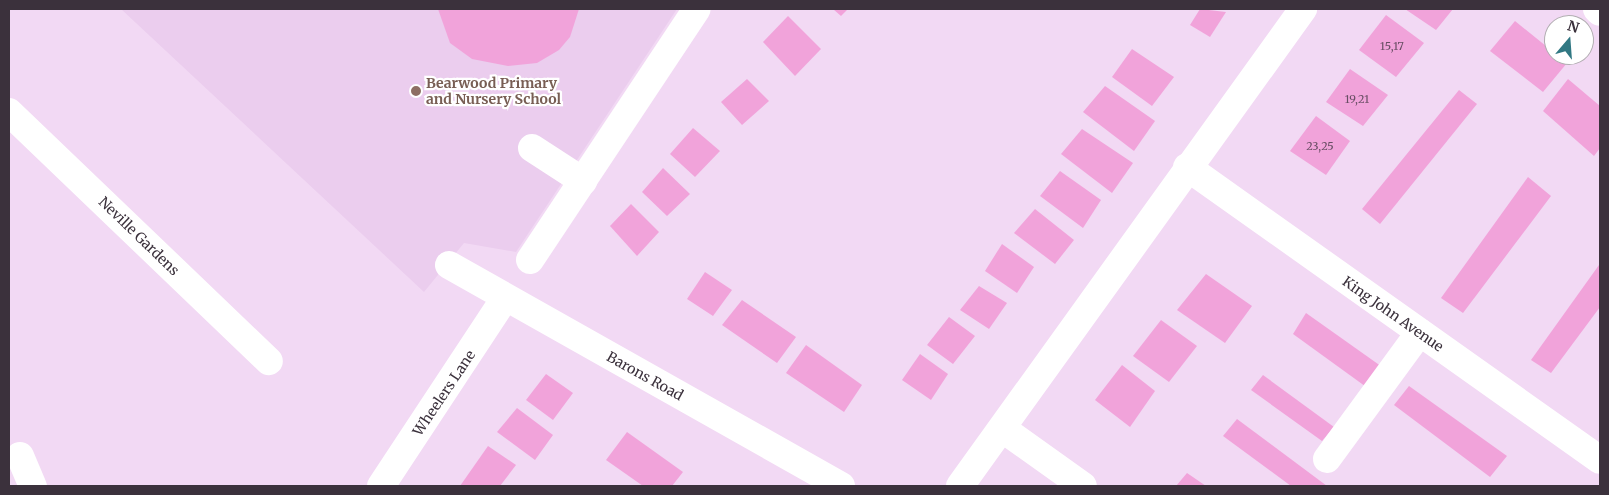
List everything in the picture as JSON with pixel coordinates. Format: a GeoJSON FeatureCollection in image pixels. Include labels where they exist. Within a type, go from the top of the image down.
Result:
{"type":"FeatureCollection","features":[{"type":"Feature","properties":{"kind":"street"},"geometry":{"type":"LineString","coordinates":[[530,260],[697,9]]}},
{"type":"Feature","properties":{"kind":"street"},"geometry":{"type":"LineString","coordinates":[[960,486],[1003,430],[1187,167],[1303,9]]}},
{"type":"Feature","properties":{"kind":"street"},"geometry":{"type":"LineString","coordinates":[[1597,9],[1600,12]]}},
{"type":"Feature","properties":{"kind":"street","name":"Neville Gardens"},"geometry":{"type":"LineString","coordinates":[[9,112],[269,361]]}},
{"type":"Feature","properties":{"kind":"street"},"geometry":{"type":"LineString","coordinates":[[532,148],[583,180]]}},
{"type":"Feature","properties":{"kind":"street","name":"King John Avenue"},"geometry":{"type":"LineString","coordinates":[[1187,167],[1600,460]]}},
{"type":"Feature","properties":{"kind":"street","name":"Barons Road"},"geometry":{"type":"LineString","coordinates":[[449,265],[841,486]]}},
{"type":"Feature","properties":{"kind":"street","name":"Wheelers Lane"},"geometry":{"type":"LineString","coordinates":[[381,486],[505,298]]}},
{"type":"Feature","properties":{"kind":"street"},"geometry":{"type":"LineString","coordinates":[[1327,459],[1420,332]]}},
{"type":"Feature","properties":{"kind":"street"},"geometry":{"type":"LineString","coordinates":[[1003,430],[1083,486]]}},
{"type":"Feature","properties":{"kind":"street"},"geometry":{"type":"LineString","coordinates":[[20,456],[34,486]]}},
{"type":"Feature","properties":{"kind":"shaded area","name":"Bearwood Primary and Nursery School"},"geometry":{"type":"Polygon","coordinates":[[[121,9],[677,9],[516,252],[464,243],[424,292],[121,9]]]}},
{"type":"Feature","properties":{"kind":"building"},"geometry":{"type":"Polygon","coordinates":[[[438,9],[579,9],[570,37],[559,50],[537,63],[508,66],[472,59],[450,43],[438,9]]]}},
{"type":"Feature","properties":{"kind":"building"},"geometry":{"type":"Polygon","coordinates":[[[833,9],[848,9],[841,16],[833,9]]]}},
{"type":"Feature","properties":{"kind":"building"},"geometry":{"type":"Polygon","coordinates":[[[1200,9],[1226,12],[1210,37],[1190,25],[1200,9]]]}},
{"type":"Feature","properties":{"kind":"building"},"geometry":{"type":"Polygon","coordinates":[[[1405,9],[1453,9],[1436,30],[1405,9]]]}},
{"type":"Feature","properties":{"kind":"building"},"geometry":{"type":"Polygon","coordinates":[[[1386,15],[1424,43],[1396,77],[1359,50],[1386,15]]]}},
{"type":"Feature","properties":{"kind":"building"},"geometry":{"type":"Polygon","coordinates":[[[788,16],[821,49],[795,76],[763,42],[788,16]]]}},
{"type":"Feature","properties":{"kind":"building"},"geometry":{"type":"Polygon","coordinates":[[[1515,21],[1544,44],[1544,65],[1565,65],[1543,92],[1490,51],[1515,21]]]}},
{"type":"Feature","properties":{"kind":"building"},"geometry":{"type":"Polygon","coordinates":[[[1132,49],[1174,77],[1152,106],[1112,77],[1132,49]]]}},
{"type":"Feature","properties":{"kind":"building"},"geometry":{"type":"Polygon","coordinates":[[[1350,69],[1388,95],[1363,126],[1326,102],[1350,69]]]}},
{"type":"Feature","properties":{"kind":"building"},"geometry":{"type":"Polygon","coordinates":[[[747,79],[769,101],[742,125],[721,102],[747,79]]]}},
{"type":"Feature","properties":{"kind":"building"},"geometry":{"type":"Polygon","coordinates":[[[1568,79],[1600,106],[1600,148],[1594,156],[1543,111],[1568,79]]]}},
{"type":"Feature","properties":{"kind":"building"},"geometry":{"type":"Polygon","coordinates":[[[1105,86],[1155,121],[1134,151],[1083,112],[1105,86]]]}},
{"type":"Feature","properties":{"kind":"building"},"geometry":{"type":"Polygon","coordinates":[[[1459,90],[1477,104],[1380,224],[1362,209],[1459,90]]]}},
{"type":"Feature","properties":{"kind":"building"},"geometry":{"type":"Polygon","coordinates":[[[1316,116],[1350,141],[1326,175],[1290,151],[1316,116]]]}},
{"type":"Feature","properties":{"kind":"building"},"geometry":{"type":"Polygon","coordinates":[[[693,128],[720,151],[695,177],[670,154],[693,128]]]}},
{"type":"Feature","properties":{"kind":"building"},"geometry":{"type":"Polygon","coordinates":[[[1082,129],[1133,163],[1112,193],[1061,154],[1082,129]]]}},
{"type":"Feature","properties":{"kind":"building"},"geometry":{"type":"Polygon","coordinates":[[[663,168],[690,194],[667,216],[642,192],[663,168]]]}},
{"type":"Feature","properties":{"kind":"building"},"geometry":{"type":"Polygon","coordinates":[[[1060,171],[1101,200],[1083,228],[1040,196],[1060,171]]]}},
{"type":"Feature","properties":{"kind":"building"},"geometry":{"type":"Polygon","coordinates":[[[1528,177],[1551,196],[1463,313],[1441,298],[1528,177]]]}},
{"type":"Feature","properties":{"kind":"building"},"geometry":{"type":"Polygon","coordinates":[[[631,204],[659,232],[637,256],[610,226],[631,204]]]}},
{"type":"Feature","properties":{"kind":"building"},"geometry":{"type":"Polygon","coordinates":[[[1035,209],[1074,240],[1055,264],[1014,233],[1035,209]]]}},
{"type":"Feature","properties":{"kind":"building"},"geometry":{"type":"Polygon","coordinates":[[[1002,244],[1034,267],[1017,293],[985,271],[1002,244]]]}},
{"type":"Feature","properties":{"kind":"building"},"geometry":{"type":"Polygon","coordinates":[[[1599,265],[1600,307],[1551,373],[1531,360],[1599,265]]]}},
{"type":"Feature","properties":{"kind":"building"},"geometry":{"type":"Polygon","coordinates":[[[705,272],[732,290],[713,316],[687,299],[705,272]]]}},
{"type":"Feature","properties":{"kind":"building"},"geometry":{"type":"Polygon","coordinates":[[[1206,274],[1252,306],[1225,343],[1177,310],[1206,274]]]}},
{"type":"Feature","properties":{"kind":"building"},"geometry":{"type":"Polygon","coordinates":[[[979,286],[1007,303],[989,329],[960,310],[979,286]]]}},
{"type":"Feature","properties":{"kind":"building"},"geometry":{"type":"Polygon","coordinates":[[[742,300],[796,337],[777,363],[722,325],[742,300]]]}},
{"type":"Feature","properties":{"kind":"building"},"geometry":{"type":"Polygon","coordinates":[[[1306,313],[1385,369],[1369,389],[1293,334],[1306,313]]]}},
{"type":"Feature","properties":{"kind":"building"},"geometry":{"type":"Polygon","coordinates":[[[949,317],[975,336],[953,364],[927,345],[949,317]]]}},
{"type":"Feature","properties":{"kind":"building"},"geometry":{"type":"Polygon","coordinates":[[[1161,320],[1197,346],[1169,382],[1133,356],[1161,320]]]}},
{"type":"Feature","properties":{"kind":"building"},"geometry":{"type":"Polygon","coordinates":[[[806,345],[862,385],[844,412],[786,373],[806,345]]]}},
{"type":"Feature","properties":{"kind":"building"},"geometry":{"type":"Polygon","coordinates":[[[920,354],[948,374],[931,400],[902,380],[920,354]]]}},
{"type":"Feature","properties":{"kind":"building"},"geometry":{"type":"Polygon","coordinates":[[[1122,365],[1155,391],[1130,427],[1095,400],[1122,365]]]}},
{"type":"Feature","properties":{"kind":"building"},"geometry":{"type":"Polygon","coordinates":[[[546,374],[573,393],[553,420],[526,400],[546,374]]]}},
{"type":"Feature","properties":{"kind":"building"},"geometry":{"type":"Polygon","coordinates":[[[1263,375],[1334,427],[1322,441],[1251,390],[1263,375]]]}},
{"type":"Feature","properties":{"kind":"building"},"geometry":{"type":"Polygon","coordinates":[[[1409,386],[1507,456],[1490,477],[1394,405],[1409,386]]]}},
{"type":"Feature","properties":{"kind":"building"},"geometry":{"type":"Polygon","coordinates":[[[517,408],[553,435],[535,460],[497,432],[517,408]]]}},
{"type":"Feature","properties":{"kind":"building"},"geometry":{"type":"Polygon","coordinates":[[[1237,419],[1327,486],[1291,486],[1223,436],[1237,419]]]}},
{"type":"Feature","properties":{"kind":"building"},"geometry":{"type":"Polygon","coordinates":[[[627,432],[683,472],[672,486],[643,486],[606,460],[627,432]]]}},
{"type":"Feature","properties":{"kind":"building"},"geometry":{"type":"Polygon","coordinates":[[[488,446],[516,465],[500,486],[460,486],[488,446]]]}},
{"type":"Feature","properties":{"kind":"building"},"geometry":{"type":"Polygon","coordinates":[[[1187,473],[1206,486],[1176,486],[1187,473]]]}},
{"type":"Feature","properties":{"kind":"place","name":"Bearwood Primary and Nursery School"},"geometry":{"type":"Point","coordinates":[416,91]}}]}
